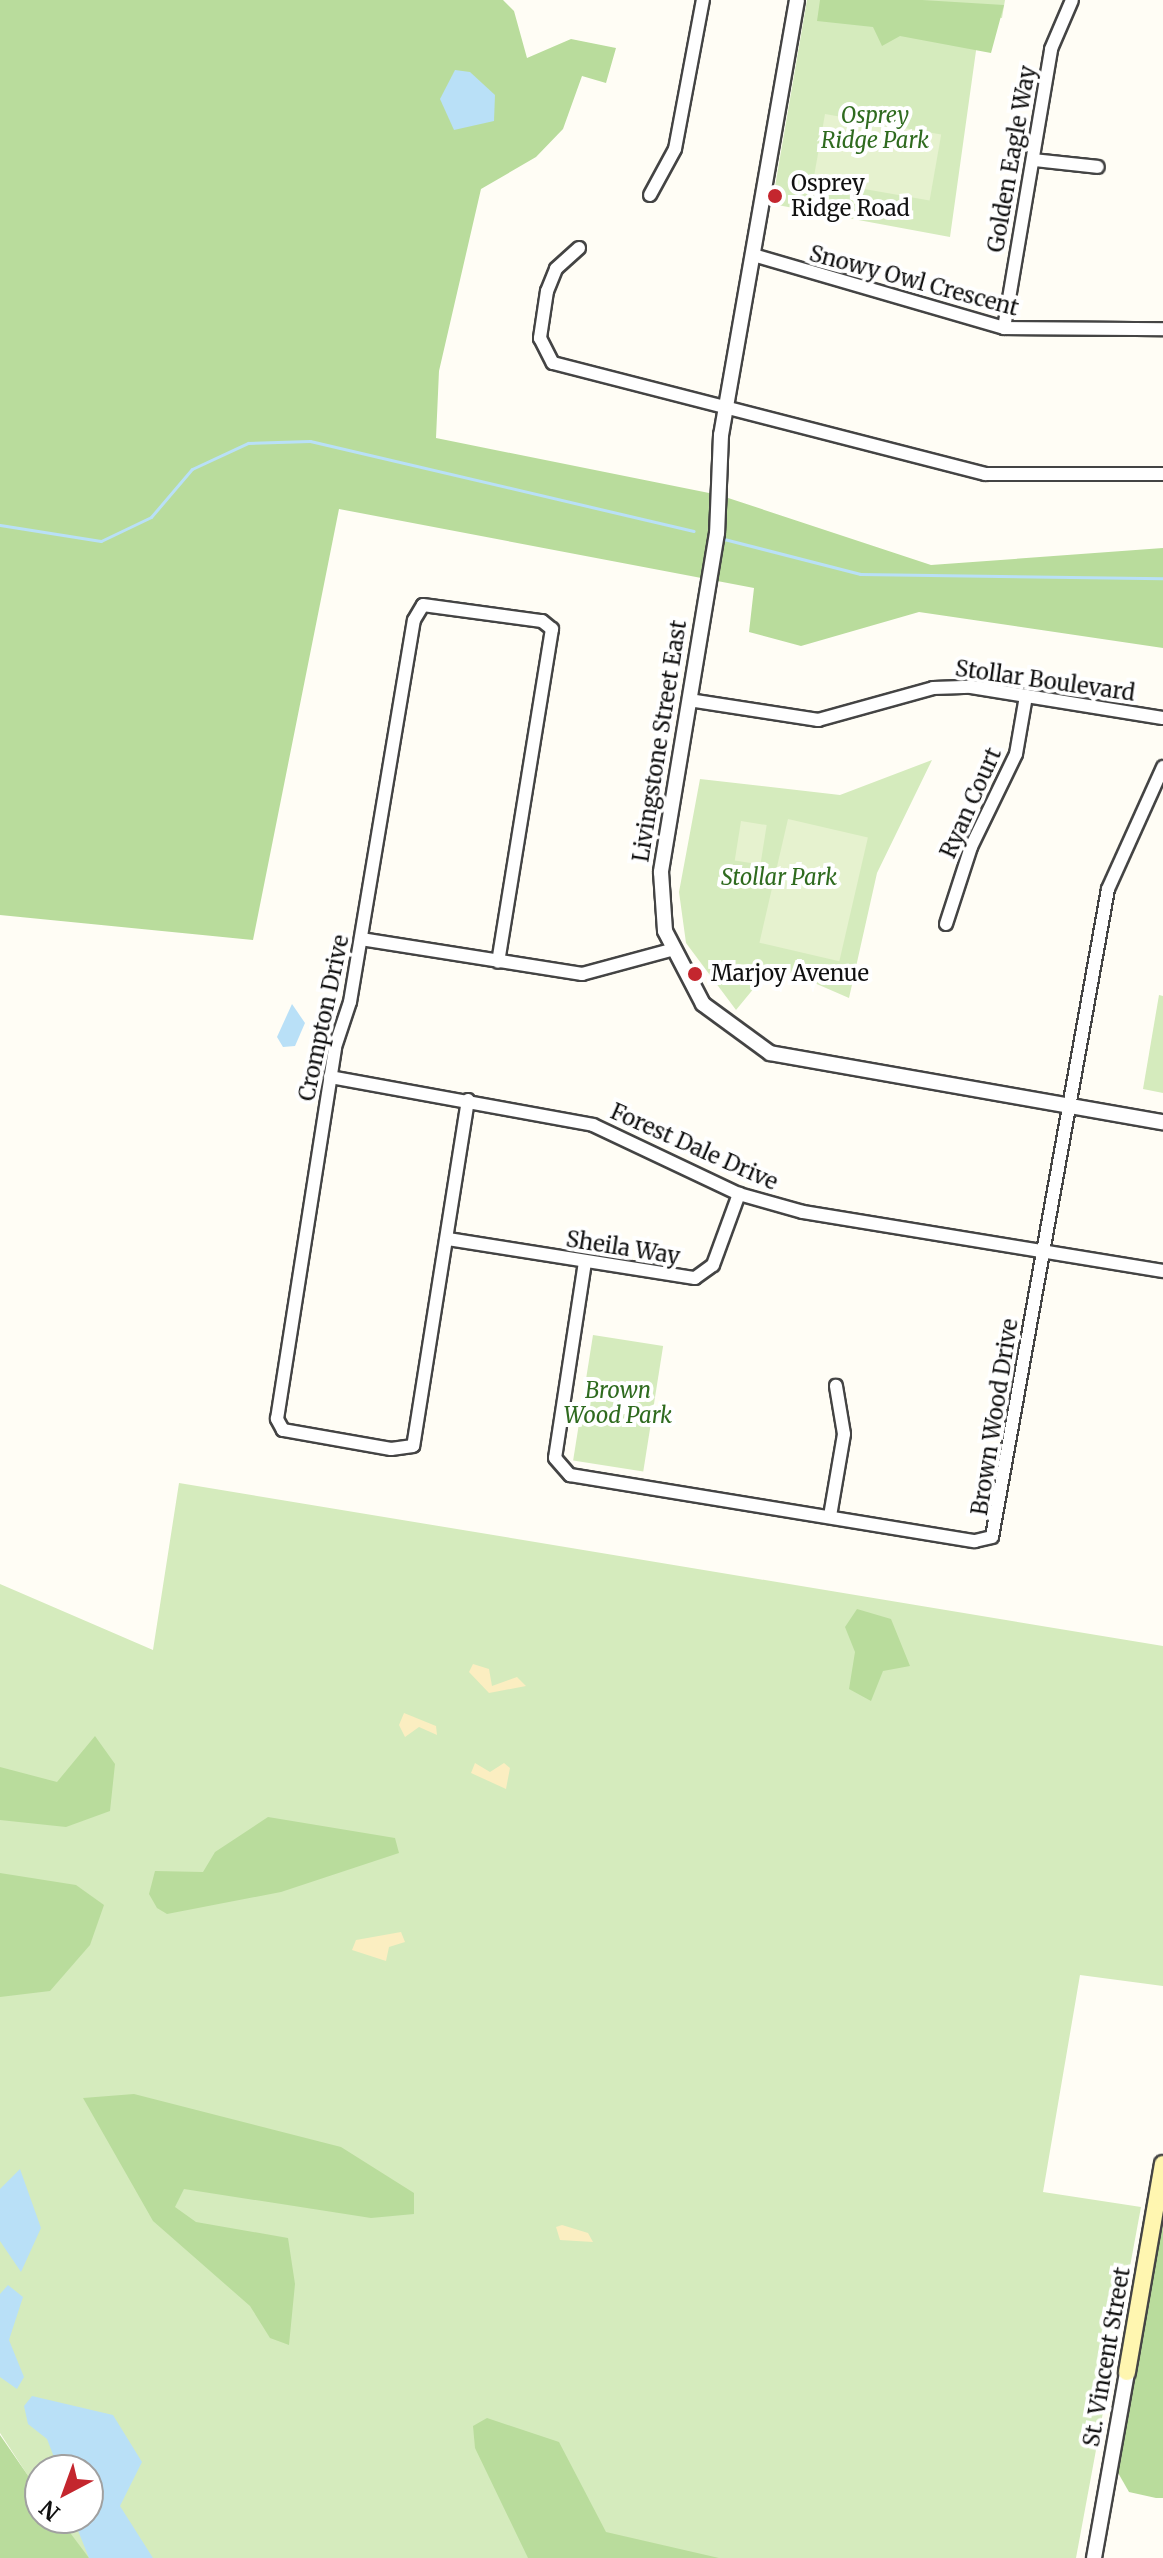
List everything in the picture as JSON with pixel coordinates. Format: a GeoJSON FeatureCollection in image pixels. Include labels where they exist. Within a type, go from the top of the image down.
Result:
{"type":"FeatureCollection","features":[{"type":"Feature","properties":{"kind":"main road","name":"St. Vincent Street"},"geometry":{"type":"LineString","coordinates":[[1127,2372],[1163,2164]]}},
{"type":"Feature","properties":{"kind":"street"},"geometry":{"type":"LineString","coordinates":[[650,195],[675,149],[703,0]]}},
{"type":"Feature","properties":{"kind":"street","name":"Livingstone Street East"},"geometry":{"type":"LineString","coordinates":[[797,0],[726,403],[717,533],[661,872],[671,950],[714,1016],[770,1053],[1163,1122]]}},
{"type":"Feature","properties":{"kind":"street","name":"Golden Eagle Way"},"geometry":{"type":"LineString","coordinates":[[1004,328],[1056,28],[1072,0]]}},
{"type":"Feature","properties":{"kind":"street"},"geometry":{"type":"LineString","coordinates":[[1034,160],[1098,167]]}},
{"type":"Feature","properties":{"kind":"street"},"geometry":{"type":"LineString","coordinates":[[579,248],[547,291],[540,338],[545,357],[985,474],[1163,474]]}},
{"type":"Feature","properties":{"kind":"street","name":"Snowy Owl Crescent"},"geometry":{"type":"LineString","coordinates":[[753,255],[1004,328],[1163,329]]}},
{"type":"Feature","properties":{"kind":"street","name":"Crompton Drive"},"geometry":{"type":"LineString","coordinates":[[468,1100],[413,1446],[391,1449],[283,1430],[277,1419],[330,1077],[361,939],[416,611],[435,603],[548,623],[553,638],[498,962]]}},
{"type":"Feature","properties":{"kind":"street","name":"Stollar Boulevard"},"geometry":{"type":"LineString","coordinates":[[689,700],[818,720],[933,688],[1026,696],[1163,718]]}},
{"type":"Feature","properties":{"kind":"street","name":"Ryan Court"},"geometry":{"type":"LineString","coordinates":[[946,924],[971,847],[1016,754],[1026,696]]}},
{"type":"Feature","properties":{"kind":"street","name":"Brown Wood Drive"},"geometry":{"type":"LineString","coordinates":[[585,1262],[555,1458],[560,1469],[975,1541],[992,1537],[1108,889],[1163,767]]}},
{"type":"Feature","properties":{"kind":"street"},"geometry":{"type":"LineString","coordinates":[[361,939],[498,962],[601,974],[671,950]]}},
{"type":"Feature","properties":{"kind":"street","name":"Forest Dale Drive"},"geometry":{"type":"LineString","coordinates":[[330,1077],[468,1100],[611,1131],[739,1194],[803,1212],[1163,1271]]}},
{"type":"Feature","properties":{"kind":"street","name":"Sheila Way"},"geometry":{"type":"LineString","coordinates":[[448,1239],[695,1278],[713,1265],[739,1194]]}},
{"type":"Feature","properties":{"kind":"street"},"geometry":{"type":"LineString","coordinates":[[830,1516],[844,1434],[836,1386]]}},
{"type":"Feature","properties":{"kind":"street","name":"St. Vincent Street"},"geometry":{"type":"LineString","coordinates":[[1094,2558],[1127,2372]]}},
{"type":"Feature","properties":{"kind":"green space"},"geometry":{"type":"Polygon","coordinates":[[[0,0],[503,0],[514,11],[527,58],[571,39],[616,48],[606,83],[582,76],[563,129],[536,157],[481,189],[439,371],[436,438],[719,495],[931,565],[1163,548],[1163,648],[919,612],[801,646],[749,632],[754,588],[339,509],[253,940],[0,915],[0,0]]]}},
{"type":"Feature","properties":{"kind":"green space","name":"Osprey Ridge Park"},"geometry":{"type":"Polygon","coordinates":[[[807,0],[1005,0],[1002,18],[981,15],[950,237],[772,204],[807,0]]]}},
{"type":"Feature","properties":{"kind":"green space"},"geometry":{"type":"Polygon","coordinates":[[[820,0],[922,0],[1004,5],[991,53],[900,36],[882,46],[873,27],[817,21],[820,0]]]}},
{"type":"Feature","properties":{"kind":"green space"},"geometry":{"type":"Polygon","coordinates":[[[825,114],[941,134],[930,200],[813,180],[825,114]]]}},
{"type":"Feature","properties":{"kind":"green space","name":"Stollar Park"},"geometry":{"type":"Polygon","coordinates":[[[932,760],[877,873],[849,998],[773,965],[736,1010],[686,943],[679,892],[700,779],[840,795],[932,760]]]}},
{"type":"Feature","properties":{"kind":"green space"},"geometry":{"type":"Polygon","coordinates":[[[788,819],[868,837],[839,961],[759,943],[788,819]]]}},
{"type":"Feature","properties":{"kind":"green space"},"geometry":{"type":"Polygon","coordinates":[[[741,821],[767,825],[760,865],[735,861],[741,821]]]}},
{"type":"Feature","properties":{"kind":"green space"},"geometry":{"type":"Polygon","coordinates":[[[1159,995],[1163,996],[1163,1093],[1143,1089],[1159,995]]]}},
{"type":"Feature","properties":{"kind":"green space","name":"Brown Wood Park"},"geometry":{"type":"Polygon","coordinates":[[[593,1335],[663,1346],[643,1472],[573,1460],[593,1335]]]}},
{"type":"Feature","properties":{"kind":"green space"},"geometry":{"type":"Polygon","coordinates":[[[179,1483],[1163,1646],[1163,1986],[1080,1975],[1043,2192],[1141,2207],[1076,2558],[81,2558],[65,2534],[104,2534],[104,2454],[24,2454],[24,2470],[0,2433],[0,1584],[153,1650],[179,1483]]]}},
{"type":"Feature","properties":{"kind":"green space"},"geometry":{"type":"Polygon","coordinates":[[[857,1609],[891,1619],[910,1666],[883,1671],[871,1701],[849,1689],[855,1652],[845,1627],[857,1609]]]}},
{"type":"Feature","properties":{"kind":"green space"},"geometry":{"type":"Polygon","coordinates":[[[95,1736],[115,1764],[110,1811],[66,1827],[0,1820],[0,1767],[57,1782],[95,1736]]]}},
{"type":"Feature","properties":{"kind":"green space"},"geometry":{"type":"Polygon","coordinates":[[[268,1817],[395,1838],[399,1853],[281,1892],[167,1914],[157,1908],[149,1894],[155,1871],[203,1872],[215,1852],[268,1817]]]}},
{"type":"Feature","properties":{"kind":"green space"},"geometry":{"type":"Polygon","coordinates":[[[0,1873],[76,1885],[104,1905],[90,1945],[50,1991],[0,1997],[0,1873]]]}},
{"type":"Feature","properties":{"kind":"green space"},"geometry":{"type":"Polygon","coordinates":[[[134,2094],[341,2147],[414,2193],[414,2214],[371,2218],[184,2189],[175,2207],[196,2222],[288,2238],[295,2284],[289,2345],[270,2338],[250,2306],[153,2221],[83,2098],[134,2094]]]}},
{"type":"Feature","properties":{"kind":"green space"},"geometry":{"type":"Polygon","coordinates":[[[1163,2219],[1163,2498],[1156,2498],[1129,2492],[1117,2471],[1163,2219]]]}},
{"type":"Feature","properties":{"kind":"green space"},"geometry":{"type":"Polygon","coordinates":[[[487,2418],[559,2442],[606,2532],[719,2558],[528,2558],[475,2448],[473,2426],[487,2418]]]}},
{"type":"Feature","properties":{"kind":"green space"},"geometry":{"type":"Polygon","coordinates":[[[0,2435],[24,2470],[24,2534],[71,2534],[89,2558],[0,2558],[0,2435]]]}},
{"type":"Feature","properties":{"kind":"sand"},"geometry":{"type":"Polygon","coordinates":[[[473,1664],[489,1669],[492,1686],[517,1677],[526,1686],[489,1693],[469,1672],[473,1664]]]}},
{"type":"Feature","properties":{"kind":"sand"},"geometry":{"type":"Polygon","coordinates":[[[404,1713],[436,1726],[437,1735],[419,1727],[405,1737],[399,1725],[404,1713]]]}},
{"type":"Feature","properties":{"kind":"sand"},"geometry":{"type":"Polygon","coordinates":[[[475,1763],[490,1772],[504,1763],[510,1768],[506,1789],[471,1773],[475,1763]]]}},
{"type":"Feature","properties":{"kind":"sand"},"geometry":{"type":"Polygon","coordinates":[[[401,1932],[405,1942],[389,1947],[386,1961],[352,1950],[356,1940],[401,1932]]]}},
{"type":"Feature","properties":{"kind":"sand"},"geometry":{"type":"Polygon","coordinates":[[[562,2225],[588,2233],[593,2242],[560,2240],[556,2227],[562,2225]]]}},
{"type":"Feature","properties":{"kind":"water"},"geometry":{"type":"Polygon","coordinates":[[[455,70],[470,72],[495,95],[494,121],[454,130],[440,99],[455,70]]]}},
{"type":"Feature","properties":{"kind":"water"},"geometry":{"type":"Polygon","coordinates":[[[292,1004],[305,1023],[295,1046],[283,1047],[277,1037],[292,1004]]]}},
{"type":"Feature","properties":{"kind":"water"},"geometry":{"type":"Polygon","coordinates":[[[20,2169],[41,2228],[21,2272],[0,2241],[0,2189],[20,2169]]]}},
{"type":"Feature","properties":{"kind":"water"},"geometry":{"type":"Polygon","coordinates":[[[8,2285],[23,2297],[9,2340],[24,2377],[17,2389],[0,2377],[0,2294],[8,2285]]]}},
{"type":"Feature","properties":{"kind":"water"},"geometry":{"type":"Polygon","coordinates":[[[32,2396],[113,2415],[142,2462],[120,2506],[153,2558],[89,2558],[79,2534],[104,2534],[104,2454],[53,2454],[47,2439],[28,2424],[24,2406],[32,2396]]]}},
{"type":"Feature","properties":{"kind":"waterway"},"geometry":{"type":"LineString","coordinates":[[0,525],[101,541],[151,517],[192,469],[248,443],[310,441],[694,531]]}},
{"type":"Feature","properties":{"kind":"waterway"},"geometry":{"type":"LineString","coordinates":[[720,538],[860,574],[1163,578]]}},
{"type":"Feature","properties":{"kind":"place","name":"Osprey Ridge Road"},"geometry":{"type":"Point","coordinates":[775,196]}},
{"type":"Feature","properties":{"kind":"place","name":"Marjoy Avenue"},"geometry":{"type":"Point","coordinates":[695,974]}}]}
